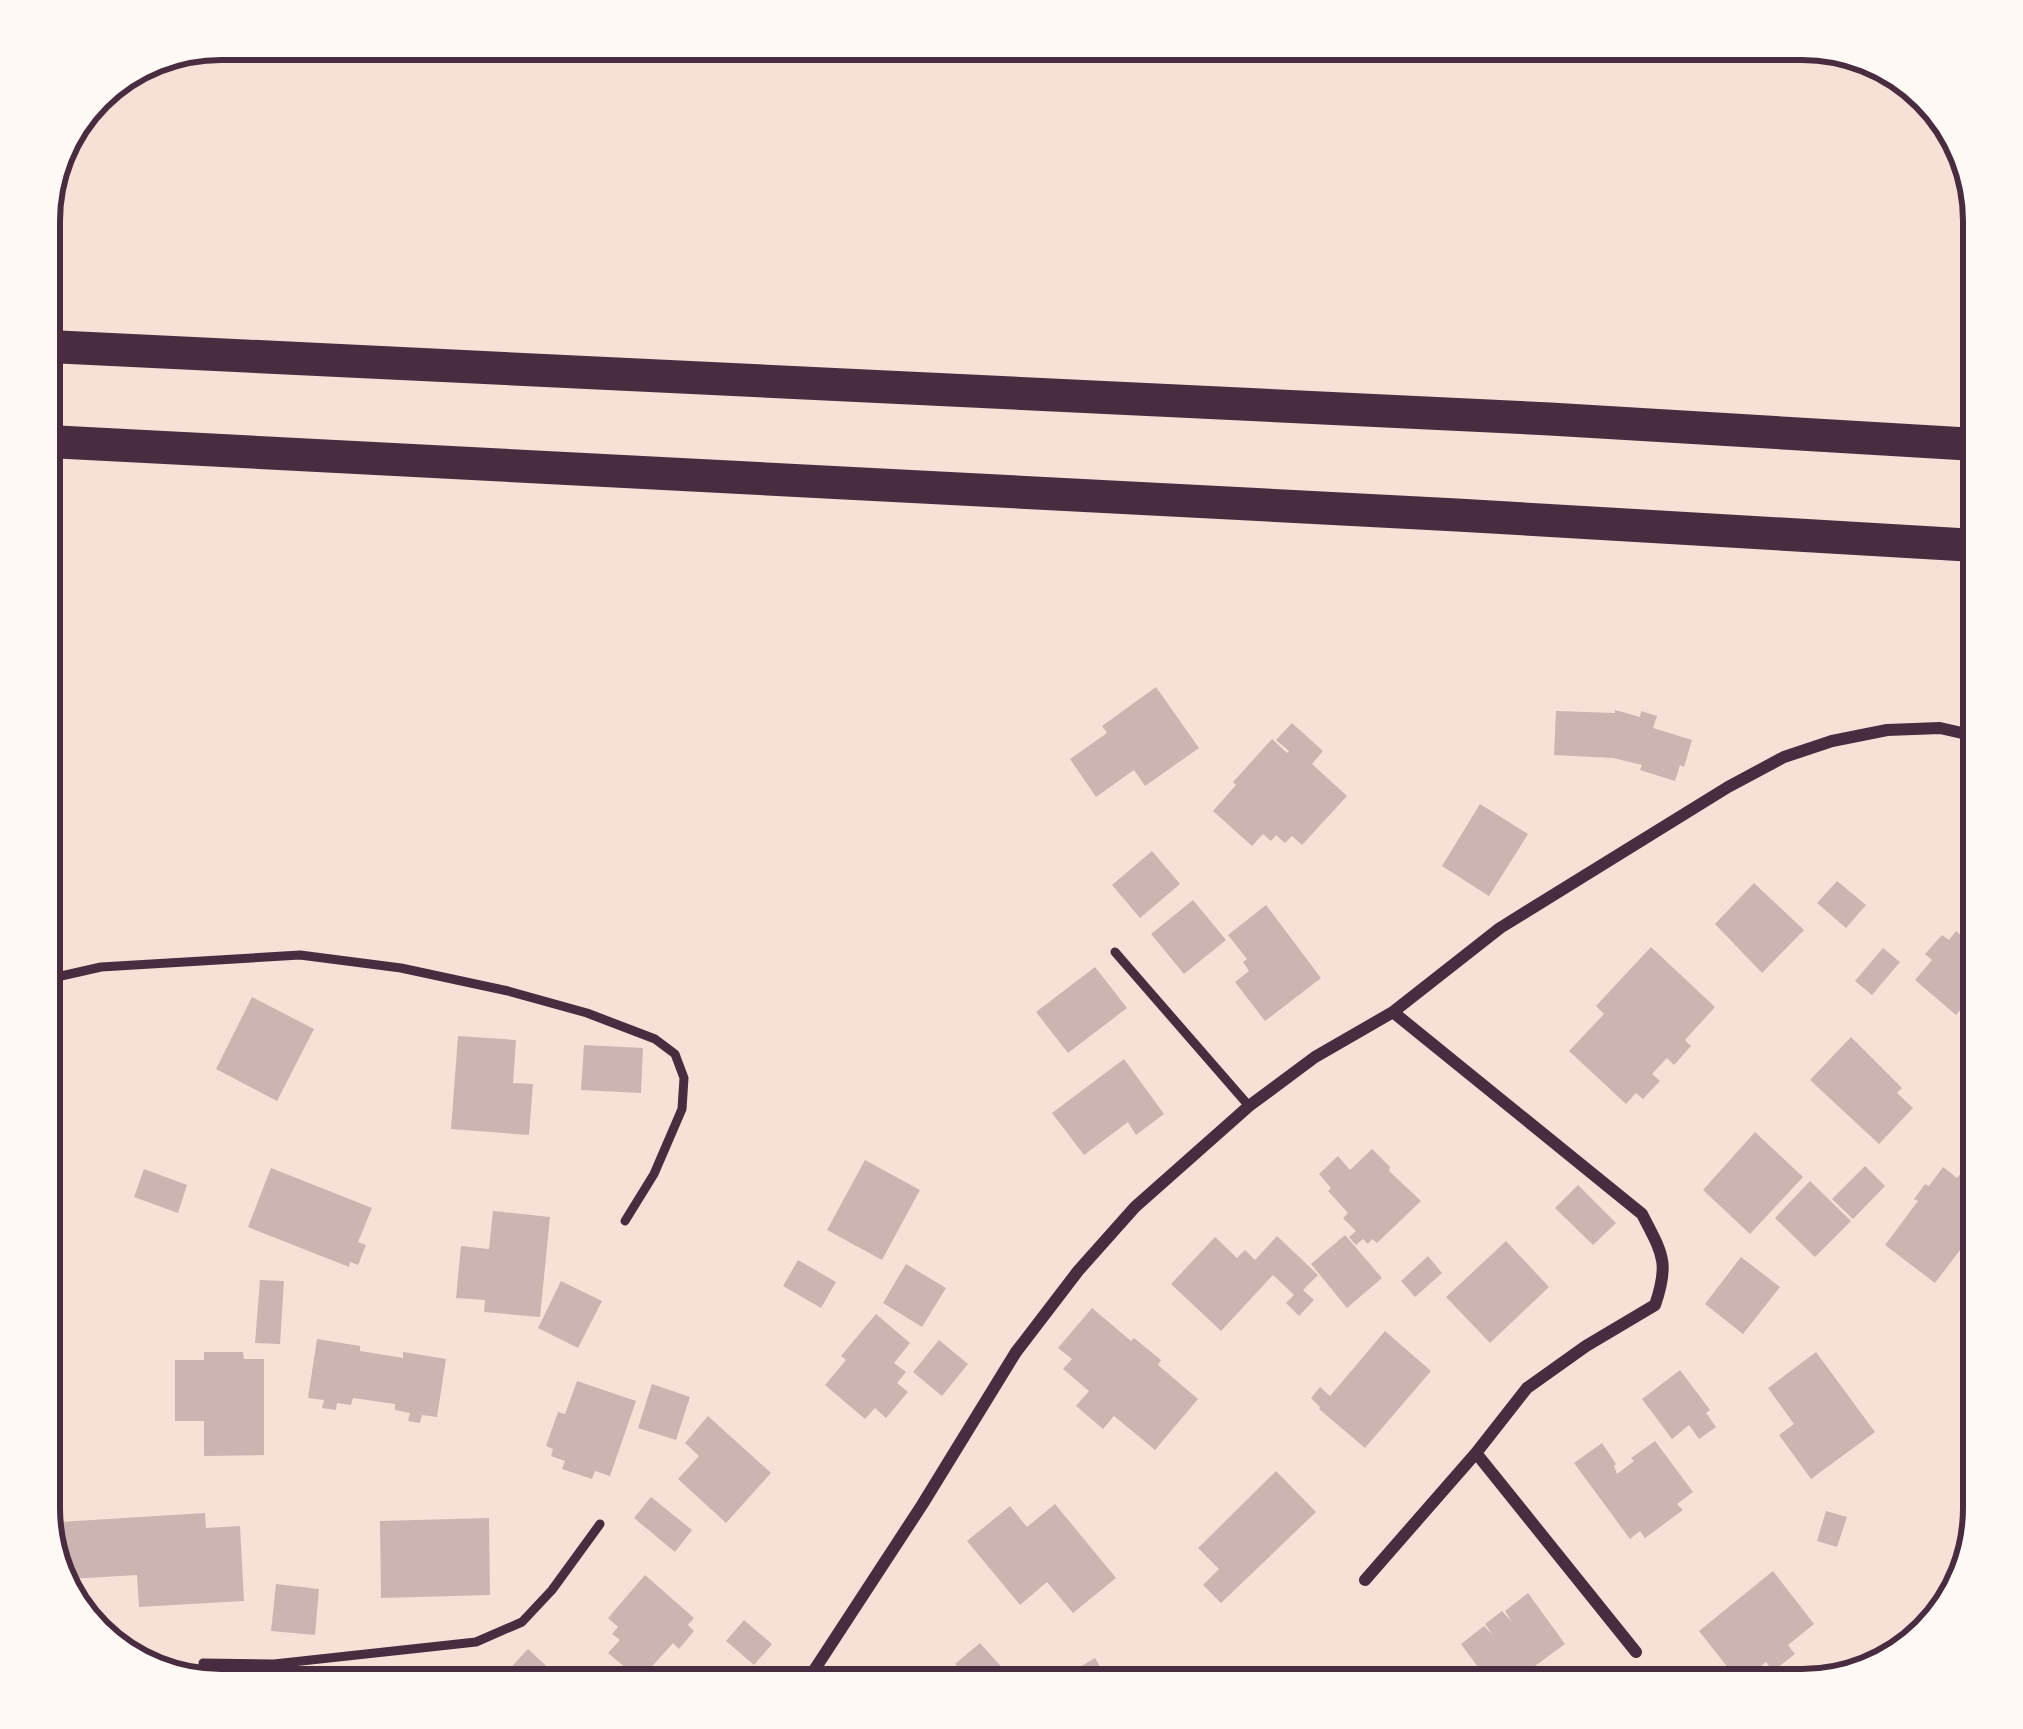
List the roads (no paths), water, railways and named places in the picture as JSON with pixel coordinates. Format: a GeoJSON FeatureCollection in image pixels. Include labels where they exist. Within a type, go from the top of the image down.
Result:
{"type":"FeatureCollection","features":[{"type":"Feature","properties":{"kind":"highway"},"geometry":{"type":"LineString","coordinates":[[60,347],[1527,417],[1963,444]]}},
{"type":"Feature","properties":{"kind":"highway"},"geometry":{"type":"LineString","coordinates":[[60,443],[1963,546]]}},
{"type":"Feature","properties":{"kind":"street"},"geometry":{"type":"LineString","coordinates":[[815,1669],[1016,1352],[1078,1271],[1135,1207],[1249,1106],[1315,1057],[1394,1012],[1500,928],[1784,757],[1887,730],[1940,728],[1963,734]]}},
{"type":"Feature","properties":{"kind":"street"},"geometry":{"type":"LineString","coordinates":[[1365,1580],[1527,1388],[1655,1305],[1665,1276],[1659,1249],[1642,1214],[1394,1012]]}},
{"type":"Feature","properties":{"kind":"street"},"geometry":{"type":"LineString","coordinates":[[1476,1453],[1636,1652]]}},
{"type":"Feature","properties":{"kind":"lane"},"geometry":{"type":"LineString","coordinates":[[1115,952],[1249,1106]]}},
{"type":"Feature","properties":{"kind":"lane"},"geometry":{"type":"LineString","coordinates":[[60,977],[101,968],[300,956],[401,968],[508,991],[587,1013],[655,1039],[675,1054],[684,1078],[682,1109],[654,1174],[626,1221]]}},
{"type":"Feature","properties":{"kind":"lane"},"geometry":{"type":"LineString","coordinates":[[203,1663],[274,1664],[476,1642],[522,1622],[600,1524]]}},
{"type":"Feature","properties":{"kind":"lane"},"geometry":{"type":"LineString","coordinates":[[274,1664],[276,1669]]}}]}
